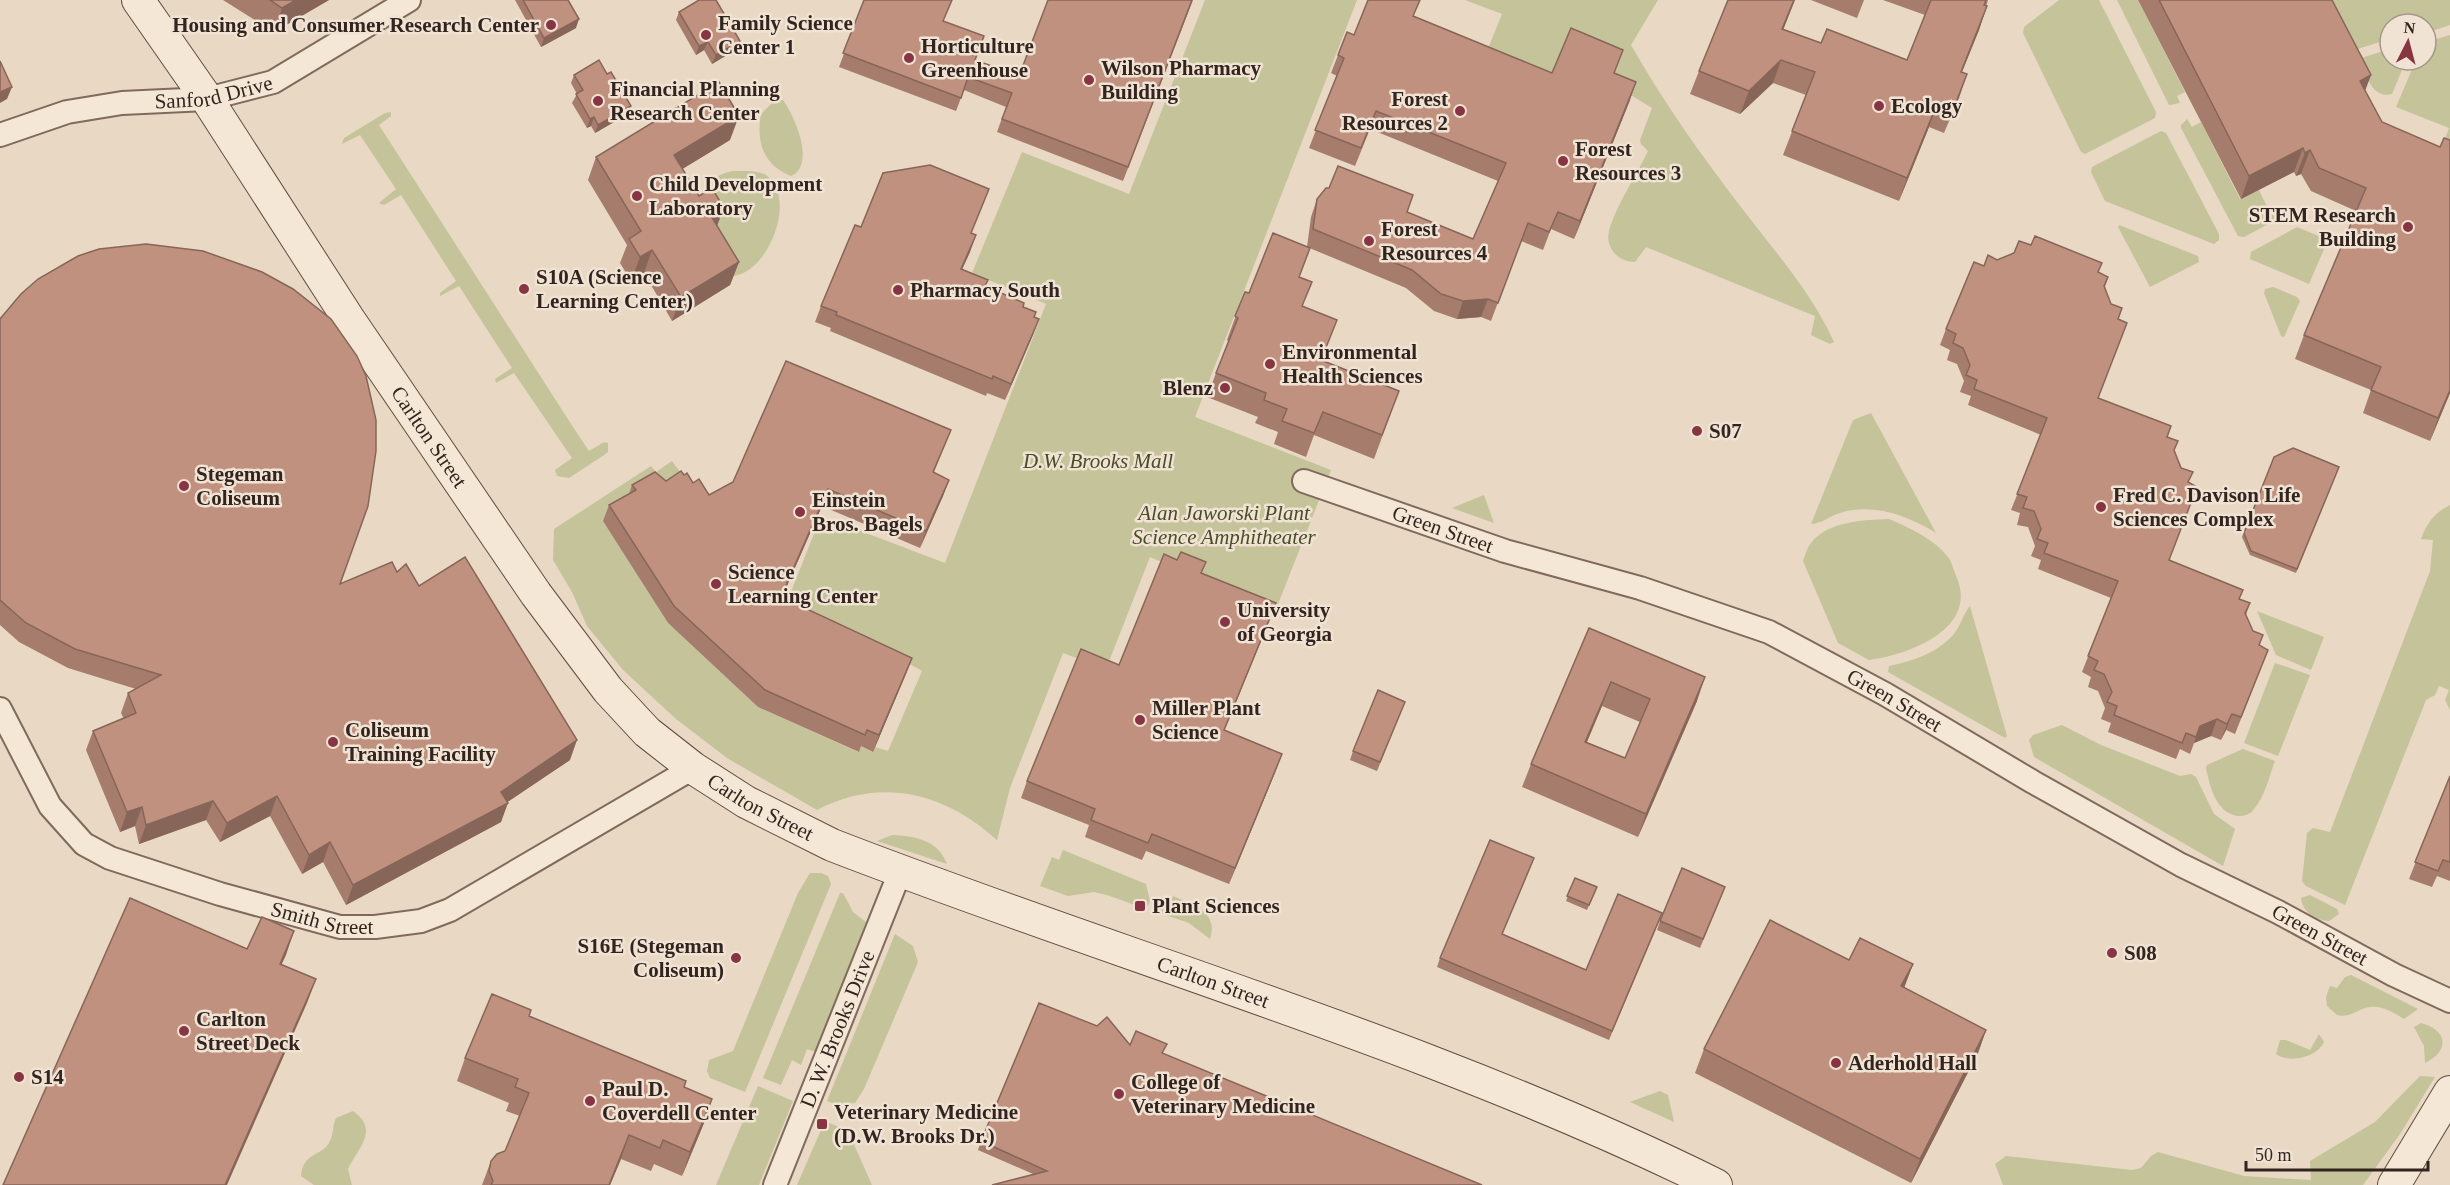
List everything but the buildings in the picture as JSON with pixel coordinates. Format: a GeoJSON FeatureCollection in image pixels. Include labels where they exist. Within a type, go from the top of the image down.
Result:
{"type":"FeatureCollection","features":[{"type":"Feature","properties":{"kind":"street","name":"Carlton Street"},"geometry":{"type":"LineString","coordinates":[[138,0],[207,99],[348,318],[536,594],[608,690],[647,732],[693,768],[746,802],[801,831],[900,872],[1427,1060],[1582,1122],[1716,1185]]}},
{"type":"Feature","properties":{"kind":"street","name":"Sanford Drive"},"geometry":{"type":"LineString","coordinates":[[0,135],[67,112],[122,103],[207,99],[273,82],[409,0]]}},
{"type":"Feature","properties":{"kind":"street","name":"Green Street"},"geometry":{"type":"LineString","coordinates":[[1304,481],[1505,551],[1640,588],[1769,632],[1885,694],[2033,782],[2181,865],[2278,912],[2394,975],[2450,1001]]}},
{"type":"Feature","properties":{"kind":"street","name":"Smith Street"},"geometry":{"type":"LineString","coordinates":[[0,709],[50,806],[84,844],[110,858],[191,885],[340,927],[375,927],[421,921],[450,910],[693,768]]}},
{"type":"Feature","properties":{"kind":"street","name":"D. W. Brooks Drive"},"geometry":{"type":"LineString","coordinates":[[775,1185],[900,872]]}},
{"type":"Feature","properties":{"kind":"street"},"geometry":{"type":"LineString","coordinates":[[2394,1185],[2450,1092]]}},
{"type":"Feature","properties":{"kind":"green space","name":"D.W. Brooks Mall"},"geometry":{"type":"Polygon","coordinates":[[[1205,0],[1357,0],[1195,417],[1331,470],[1278,604],[1272,602],[1270,607],[1150,557],[1106,669],[1063,653],[1010,788],[997,840],[956,811],[935,801],[912,795],[889,792],[865,794],[841,800],[817,810],[727,758],[676,719],[623,670],[587,626],[572,592],[553,560],[554,529],[651,466],[656,472],[672,461],[688,483],[604,521],[668,623],[758,707],[858,752],[861,746],[872,752],[875,747],[888,751],[922,671],[890,653],[783,612],[821,516],[945,563],[1046,304],[972,273],[1022,152],[1129,194],[1205,0]]]}},
{"type":"Feature","properties":{"kind":"green space"},"geometry":{"type":"Polygon","coordinates":[[[1465,0],[1658,0],[1631,45],[1670,109],[1804,290],[1834,342],[1830,344],[1811,335],[1815,316],[1646,247],[1635,262],[1624,260],[1614,253],[1609,243],[1609,231],[1621,202],[1648,151],[1640,140],[1652,108],[1611,83],[1551,78],[1487,51],[1502,14],[1465,0]]]}},
{"type":"Feature","properties":{"kind":"green space"},"geometry":{"type":"Polygon","coordinates":[[[2059,0],[2099,0],[2156,112],[2155,118],[2085,154],[2081,152],[2023,33],[2024,27],[2059,0]]]}},
{"type":"Feature","properties":{"kind":"green space"},"geometry":{"type":"Polygon","coordinates":[[[2117,0],[2138,0],[2185,92],[2177,96],[2180,103],[2169,105],[2117,0]]]}},
{"type":"Feature","properties":{"kind":"green space"},"geometry":{"type":"Polygon","coordinates":[[[2328,0],[2450,0],[2450,25],[2438,29],[2438,12],[2378,12],[2378,43],[2354,50],[2328,0]]]}},
{"type":"Feature","properties":{"kind":"green space"},"geometry":{"type":"Polygon","coordinates":[[[2450,35],[2450,141],[2445,139],[2449,128],[2396,107],[2411,72],[2438,72],[2438,38],[2450,35]]]}},
{"type":"Feature","properties":{"kind":"green space"},"geometry":{"type":"Polygon","coordinates":[[[2378,53],[2378,72],[2401,72],[2392,94],[2385,95],[2375,90],[2360,62],[2361,58],[2378,53]]]}},
{"type":"Feature","properties":{"kind":"green space"},"geometry":{"type":"Polygon","coordinates":[[[775,100],[783,100],[801,140],[802,162],[791,176],[774,166],[761,143],[761,114],[775,100]]]}},
{"type":"Feature","properties":{"kind":"green space"},"geometry":{"type":"Polygon","coordinates":[[[391,112],[391,116],[379,125],[573,427],[589,451],[604,442],[608,443],[608,452],[569,478],[557,476],[555,470],[572,458],[514,373],[496,383],[495,379],[512,368],[459,286],[440,296],[440,293],[456,281],[401,195],[384,205],[379,203],[396,189],[360,135],[342,144],[344,138],[385,113],[391,112]]]}},
{"type":"Feature","properties":{"kind":"green space"},"geometry":{"type":"Polygon","coordinates":[[[2187,119],[2192,127],[2201,122],[2240,199],[2259,190],[2270,213],[2278,219],[2244,237],[2238,236],[2181,128],[2187,119]]]}},
{"type":"Feature","properties":{"kind":"green space"},"geometry":{"type":"Polygon","coordinates":[[[2161,131],[2166,133],[2219,234],[2219,240],[2214,244],[2105,201],[2091,172],[2092,167],[2161,131]]]}},
{"type":"Feature","properties":{"kind":"green space"},"geometry":{"type":"Polygon","coordinates":[[[734,171],[766,175],[775,186],[779,201],[779,218],[766,251],[755,264],[743,273],[729,276],[704,196],[715,179],[734,171]]]}},
{"type":"Feature","properties":{"kind":"green space"},"geometry":{"type":"Polygon","coordinates":[[[2119,225],[2198,256],[2199,262],[2150,287],[2119,225]]]}},
{"type":"Feature","properties":{"kind":"green space"},"geometry":{"type":"Polygon","coordinates":[[[2297,227],[2328,240],[2309,284],[2250,259],[2251,252],[2297,227]]]}},
{"type":"Feature","properties":{"kind":"green space"},"geometry":{"type":"Polygon","coordinates":[[[2273,287],[2297,297],[2300,301],[2284,337],[2281,336],[2264,293],[2265,289],[2273,287]]]}},
{"type":"Feature","properties":{"kind":"green space"},"geometry":{"type":"Polygon","coordinates":[[[1871,413],[1936,533],[1901,516],[1863,509],[1837,514],[1811,524],[1853,420],[1871,413]]]}},
{"type":"Feature","properties":{"kind":"green space"},"geometry":{"type":"Polygon","coordinates":[[[1484,495],[1494,523],[1452,508],[1484,495]]]}},
{"type":"Feature","properties":{"kind":"green space"},"geometry":{"type":"Polygon","coordinates":[[[2450,505],[2450,710],[2445,700],[2449,690],[2439,686],[2435,695],[2426,700],[2345,905],[2306,886],[2302,881],[2307,833],[2313,828],[2330,832],[2430,571],[2433,540],[2421,539],[2432,519],[2450,505]]]}},
{"type":"Feature","properties":{"kind":"green space"},"geometry":{"type":"Polygon","coordinates":[[[1889,519],[1921,535],[1948,557],[1957,578],[1961,596],[1957,612],[1948,625],[1935,637],[1902,652],[1869,660],[1838,643],[1803,561],[1811,543],[1827,530],[1847,523],[1889,519]]]}},
{"type":"Feature","properties":{"kind":"green space"},"geometry":{"type":"Polygon","coordinates":[[[1970,606],[2007,736],[2005,738],[1888,672],[1889,666],[1907,662],[1940,647],[1956,631],[1970,606]]]}},
{"type":"Feature","properties":{"kind":"green space"},"geometry":{"type":"Polygon","coordinates":[[[2257,611],[2324,637],[2311,670],[2276,655],[2257,611]]]}},
{"type":"Feature","properties":{"kind":"green space"},"geometry":{"type":"Polygon","coordinates":[[[2275,663],[2310,675],[2278,756],[2244,743],[2275,663]]]}},
{"type":"Feature","properties":{"kind":"green space"},"geometry":{"type":"Polygon","coordinates":[[[2062,725],[2101,745],[2180,776],[2191,774],[2196,777],[2214,814],[2235,829],[2223,866],[2034,757],[2029,740],[2033,735],[2062,725]]]}},
{"type":"Feature","properties":{"kind":"green space"},"geometry":{"type":"Polygon","coordinates":[[[2243,749],[2275,761],[2258,804],[2249,814],[2238,816],[2230,814],[2219,805],[2212,791],[2206,768],[2207,765],[2243,749]]]}},
{"type":"Feature","properties":{"kind":"green space"},"geometry":{"type":"Polygon","coordinates":[[[892,835],[925,841],[938,849],[947,864],[877,841],[892,835]]]}},
{"type":"Feature","properties":{"kind":"green space"},"geometry":{"type":"Polygon","coordinates":[[[1063,850],[1146,884],[1150,901],[1146,909],[1094,892],[1068,896],[1040,886],[1052,857],[1059,860],[1063,850]]]}},
{"type":"Feature","properties":{"kind":"green space"},"geometry":{"type":"Polygon","coordinates":[[[810,873],[821,873],[828,876],[831,884],[745,1092],[710,1078],[707,1071],[709,1060],[733,1051],[798,893],[810,873]]]}},
{"type":"Feature","properties":{"kind":"green space"},"geometry":{"type":"Polygon","coordinates":[[[840,893],[843,893],[853,912],[866,922],[816,1052],[807,1049],[801,1065],[792,1060],[781,1085],[763,1078],[840,893]]]}},
{"type":"Feature","properties":{"kind":"green space"},"geometry":{"type":"Polygon","coordinates":[[[2310,895],[2337,909],[2339,914],[2329,921],[2310,915],[2304,908],[2301,898],[2310,895]]]}},
{"type":"Feature","properties":{"kind":"green space"},"geometry":{"type":"Polygon","coordinates":[[[1173,896],[1196,906],[1208,916],[1212,930],[1210,939],[1189,923],[1157,912],[1160,901],[1170,905],[1173,896]]]}},
{"type":"Feature","properties":{"kind":"green space"},"geometry":{"type":"Polygon","coordinates":[[[895,934],[913,946],[918,962],[864,1089],[855,1103],[838,1105],[827,1101],[895,934]]]}},
{"type":"Feature","properties":{"kind":"green space"},"geometry":{"type":"Polygon","coordinates":[[[2351,975],[2418,1009],[2404,1019],[2377,1007],[2337,1015],[2327,1006],[2326,997],[2330,986],[2337,988],[2345,977],[2351,975]]]}},
{"type":"Feature","properties":{"kind":"green space"},"geometry":{"type":"Polygon","coordinates":[[[2421,1023],[2437,1031],[2442,1041],[2439,1053],[2425,1063],[2424,1046],[2414,1027],[2421,1023]]]}},
{"type":"Feature","properties":{"kind":"green space"},"geometry":{"type":"Polygon","coordinates":[[[2319,1034],[2324,1042],[2316,1052],[2295,1059],[2276,1054],[2280,1040],[2286,1040],[2310,1050],[2319,1034]]]}},
{"type":"Feature","properties":{"kind":"green space"},"geometry":{"type":"Polygon","coordinates":[[[2420,1076],[2435,1077],[2400,1134],[2363,1185],[2003,1185],[1995,1164],[2006,1156],[2132,1170],[2141,1168],[2151,1156],[2158,1152],[2244,1176],[2311,1180],[2310,1161],[2375,1122],[2420,1076]]]}},
{"type":"Feature","properties":{"kind":"green space"},"geometry":{"type":"Polygon","coordinates":[[[758,1086],[793,1101],[759,1185],[716,1185],[758,1086]]]}},
{"type":"Feature","properties":{"kind":"green space"},"geometry":{"type":"Polygon","coordinates":[[[1660,1091],[1668,1095],[1674,1122],[1630,1102],[1660,1091]]]}},
{"type":"Feature","properties":{"kind":"green space"},"geometry":{"type":"Polygon","coordinates":[[[353,1111],[361,1118],[366,1132],[348,1169],[352,1185],[314,1185],[301,1176],[305,1162],[327,1146],[336,1118],[353,1111]]]}},
{"type":"Feature","properties":{"kind":"green space"},"geometry":{"type":"Polygon","coordinates":[[[825,1121],[848,1131],[872,1185],[797,1185],[825,1121]]]}},
{"type":"Feature","properties":{"kind":"place","name":"Housing and Consumer Research Center"},"geometry":{"type":"Point","coordinates":[551,25]}},
{"type":"Feature","properties":{"kind":"place","name":"Family Science Center 1"},"geometry":{"type":"Point","coordinates":[706,35]}},
{"type":"Feature","properties":{"kind":"place","name":"Horticulture Greenhouse"},"geometry":{"type":"Point","coordinates":[909,58]}},
{"type":"Feature","properties":{"kind":"place","name":"Wilson Pharmacy Building"},"geometry":{"type":"Point","coordinates":[1089,80]}},
{"type":"Feature","properties":{"kind":"place","name":"Financial Planning Research Center"},"geometry":{"type":"Point","coordinates":[598,101]}},
{"type":"Feature","properties":{"kind":"place","name":"Ecology"},"geometry":{"type":"Point","coordinates":[1879,106]}},
{"type":"Feature","properties":{"kind":"place","name":"Forest Resources 2"},"geometry":{"type":"Point","coordinates":[1460,111]}},
{"type":"Feature","properties":{"kind":"place","name":"Forest Resources 3"},"geometry":{"type":"Point","coordinates":[1563,161]}},
{"type":"Feature","properties":{"kind":"place","name":"Child Development Laboratory"},"geometry":{"type":"Point","coordinates":[637,196]}},
{"type":"Feature","properties":{"kind":"place","name":"STEM Research Building"},"geometry":{"type":"Point","coordinates":[2408,227]}},
{"type":"Feature","properties":{"kind":"place","name":"Forest Resources 4"},"geometry":{"type":"Point","coordinates":[1369,241]}},
{"type":"Feature","properties":{"kind":"place","name":"S10A (Science Learning Center)"},"geometry":{"type":"Point","coordinates":[524,289]}},
{"type":"Feature","properties":{"kind":"place","name":"Pharmacy South"},"geometry":{"type":"Point","coordinates":[898,290]}},
{"type":"Feature","properties":{"kind":"place","name":"Environmental Health Sciences"},"geometry":{"type":"Point","coordinates":[1270,364]}},
{"type":"Feature","properties":{"kind":"place","name":"Blenz"},"geometry":{"type":"Point","coordinates":[1225,388]}},
{"type":"Feature","properties":{"kind":"place","name":"S07"},"geometry":{"type":"Point","coordinates":[1697,431]}},
{"type":"Feature","properties":{"kind":"place","name":"Stegeman Coliseum"},"geometry":{"type":"Point","coordinates":[184,486]}},
{"type":"Feature","properties":{"kind":"place","name":"Fred C. Davison Life Sciences Complex"},"geometry":{"type":"Point","coordinates":[2101,507]}},
{"type":"Feature","properties":{"kind":"place","name":"Einstein Bros. Bagels"},"geometry":{"type":"Point","coordinates":[800,512]}},
{"type":"Feature","properties":{"kind":"place","name":"Science Learning Center"},"geometry":{"type":"Point","coordinates":[716,584]}},
{"type":"Feature","properties":{"kind":"place","name":"University of Georgia"},"geometry":{"type":"Point","coordinates":[1225,622]}},
{"type":"Feature","properties":{"kind":"place","name":"Miller Plant Science"},"geometry":{"type":"Point","coordinates":[1140,720]}},
{"type":"Feature","properties":{"kind":"place","name":"Coliseum Training Facility"},"geometry":{"type":"Point","coordinates":[333,742]}},
{"type":"Feature","properties":{"kind":"place","name":"Plant Sciences"},"geometry":{"type":"Point","coordinates":[1140,906]}},
{"type":"Feature","properties":{"kind":"place","name":"S08"},"geometry":{"type":"Point","coordinates":[2112,953]}},
{"type":"Feature","properties":{"kind":"place","name":"S16E (Stegeman Coliseum)"},"geometry":{"type":"Point","coordinates":[736,958]}},
{"type":"Feature","properties":{"kind":"place","name":"Carlton Street Deck"},"geometry":{"type":"Point","coordinates":[184,1031]}},
{"type":"Feature","properties":{"kind":"place","name":"Aderhold Hall"},"geometry":{"type":"Point","coordinates":[1836,1063]}},
{"type":"Feature","properties":{"kind":"place","name":"S14"},"geometry":{"type":"Point","coordinates":[19,1077]}},
{"type":"Feature","properties":{"kind":"place","name":"College of Veterinary Medicine"},"geometry":{"type":"Point","coordinates":[1119,1094]}},
{"type":"Feature","properties":{"kind":"place","name":"Paul D. Coverdell Center"},"geometry":{"type":"Point","coordinates":[590,1101]}},
{"type":"Feature","properties":{"kind":"place","name":"Veterinary Medicine (D.W. Brooks Dr.)"},"geometry":{"type":"Point","coordinates":[822,1124]}},
{"type":"Feature","properties":{"kind":"park label","name":"Alan Jaworski Plant Science Amphitheater"},"geometry":{"type":"Point","coordinates":[1224,525]}}]}
